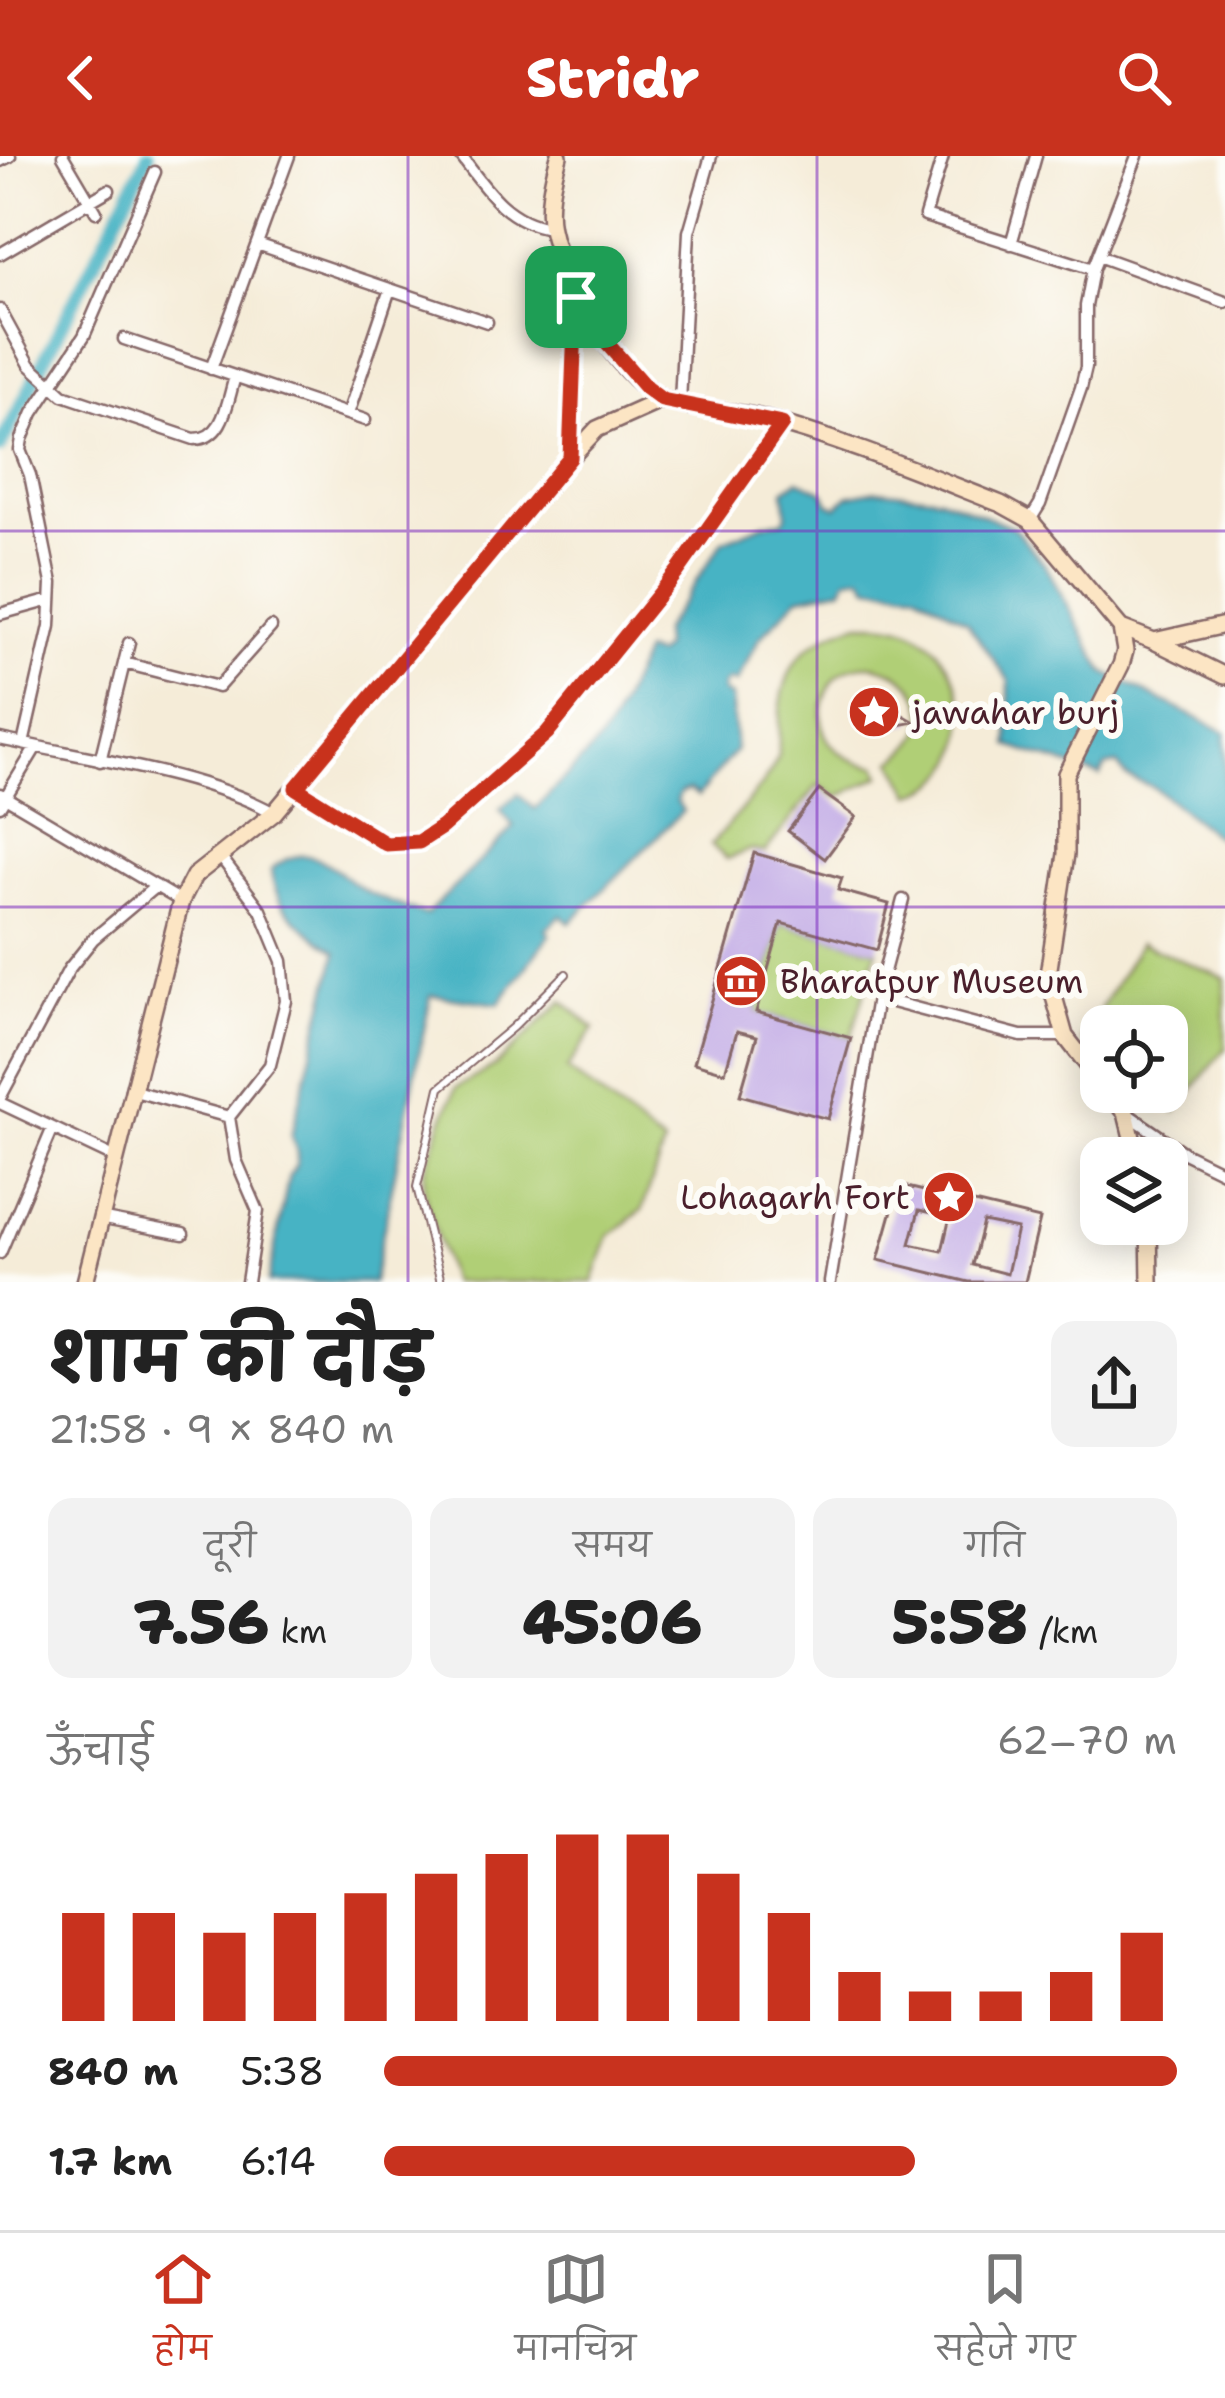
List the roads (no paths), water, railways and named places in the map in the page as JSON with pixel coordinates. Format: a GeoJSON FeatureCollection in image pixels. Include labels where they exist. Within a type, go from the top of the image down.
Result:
{"type":"FeatureCollection","features":[{"type":"Feature","properties":{"kind":"main road"},"geometry":{"type":"LineString","coordinates":[[559,156],[550,194],[550,228],[576,297],[597,332],[646,388],[671,401],[782,424],[976,494],[1030,520],[1120,628],[1125,651],[1121,665],[1066,774],[1066,854],[1048,975],[1065,1036],[1080,1055]]}},
{"type":"Feature","properties":{"kind":"main road"},"geometry":{"type":"LineString","coordinates":[[570,458],[576,297]]}},
{"type":"Feature","properties":{"kind":"main road"},"geometry":{"type":"LineString","coordinates":[[85,1282],[181,901],[194,876],[274,813],[597,429],[671,401]]}},
{"type":"Feature","properties":{"kind":"main road"},"geometry":{"type":"LineString","coordinates":[[1154,641],[1225,625]]}},
{"type":"Feature","properties":{"kind":"main road"},"geometry":{"type":"LineString","coordinates":[[1120,628],[1225,676]]}},
{"type":"Feature","properties":{"kind":"main road"},"geometry":{"type":"LineString","coordinates":[[1126,1113],[1132,1137]]}},
{"type":"Feature","properties":{"kind":"main road"},"geometry":{"type":"LineString","coordinates":[[1149,1245],[1150,1282]]}},
{"type":"Feature","properties":{"kind":"street"},"geometry":{"type":"LineString","coordinates":[[0,161],[10,156]]}},
{"type":"Feature","properties":{"kind":"street"},"geometry":{"type":"LineString","coordinates":[[63,156],[93,207]]}},
{"type":"Feature","properties":{"kind":"street"},"geometry":{"type":"LineString","coordinates":[[211,369],[289,156]]}},
{"type":"Feature","properties":{"kind":"street"},"geometry":{"type":"LineString","coordinates":[[461,156],[508,213],[528,225],[550,228]]}},
{"type":"Feature","properties":{"kind":"street"},"geometry":{"type":"LineString","coordinates":[[671,401],[689,232],[712,156]]}},
{"type":"Feature","properties":{"kind":"street"},"geometry":{"type":"LineString","coordinates":[[943,156],[925,216],[1093,269]]}},
{"type":"Feature","properties":{"kind":"street"},"geometry":{"type":"LineString","coordinates":[[1012,244],[1036,156]]}},
{"type":"Feature","properties":{"kind":"street"},"geometry":{"type":"LineString","coordinates":[[1030,520],[1081,388],[1093,269],[1132,156]]}},
{"type":"Feature","properties":{"kind":"street"},"geometry":{"type":"LineString","coordinates":[[155,172],[84,336],[33,413],[20,450],[44,541],[50,626],[29,745],[2,799],[181,901]]}},
{"type":"Feature","properties":{"kind":"street"},"geometry":{"type":"LineString","coordinates":[[0,254],[93,207],[109,190]]}},
{"type":"Feature","properties":{"kind":"street"},"geometry":{"type":"LineString","coordinates":[[257,244],[487,322]]}},
{"type":"Feature","properties":{"kind":"street"},"geometry":{"type":"LineString","coordinates":[[1098,256],[1225,302]]}},
{"type":"Feature","properties":{"kind":"street"},"geometry":{"type":"LineString","coordinates":[[347,414],[390,289]]}},
{"type":"Feature","properties":{"kind":"street"},"geometry":{"type":"LineString","coordinates":[[0,310],[30,365],[63,395],[194,439],[204,439],[219,428],[235,377]]}},
{"type":"Feature","properties":{"kind":"street"},"geometry":{"type":"LineString","coordinates":[[124,339],[365,420]]}},
{"type":"Feature","properties":{"kind":"street"},"geometry":{"type":"LineString","coordinates":[[296,788],[386,844],[419,842],[442,827],[547,733],[678,571],[782,424]]}},
{"type":"Feature","properties":{"kind":"street"},"geometry":{"type":"LineString","coordinates":[[0,614],[51,600]]}},
{"type":"Feature","properties":{"kind":"street"},"geometry":{"type":"LineString","coordinates":[[124,663],[218,687],[272,627]]}},
{"type":"Feature","properties":{"kind":"street"},"geometry":{"type":"LineString","coordinates":[[100,761],[129,643]]}},
{"type":"Feature","properties":{"kind":"street"},"geometry":{"type":"LineString","coordinates":[[0,739],[195,783],[274,813]]}},
{"type":"Feature","properties":{"kind":"street"},"geometry":{"type":"LineString","coordinates":[[220,856],[262,910],[282,961],[286,1001],[270,1065],[229,1117],[236,1160],[258,1211],[247,1282]]}},
{"type":"Feature","properties":{"kind":"street"},"geometry":{"type":"LineString","coordinates":[[114,1157],[0,1101],[69,969],[93,939],[156,886]]}},
{"type":"Feature","properties":{"kind":"street"},"geometry":{"type":"LineString","coordinates":[[830,1282],[877,998],[903,900]]}},
{"type":"Feature","properties":{"kind":"street"},"geometry":{"type":"LineString","coordinates":[[877,998],[1022,1036],[1065,1036]]}},
{"type":"Feature","properties":{"kind":"street"},"geometry":{"type":"LineString","coordinates":[[131,1090],[229,1117]]}},
{"type":"Feature","properties":{"kind":"street"},"geometry":{"type":"LineString","coordinates":[[1126,1113],[1184,1153],[1225,1173]]}},
{"type":"Feature","properties":{"kind":"street"},"geometry":{"type":"LineString","coordinates":[[1,1247],[52,1130]]}},
{"type":"Feature","properties":{"kind":"street"},"geometry":{"type":"LineString","coordinates":[[100,1218],[183,1234]]}},
{"type":"Feature","properties":{"kind":"lane"},"geometry":{"type":"LineString","coordinates":[[441,1282],[417,1187],[440,1088],[513,1027],[566,974]]}},
{"type":"Feature","properties":{"kind":"water"},"geometry":{"type":"Polygon","coordinates":[[[798,480],[823,491],[829,504],[837,507],[848,496],[877,490],[939,497],[1013,527],[1046,566],[1104,672],[1225,732],[1225,843],[1153,787],[1126,776],[1117,764],[1106,766],[1100,776],[1009,746],[1009,681],[966,621],[916,591],[869,586],[862,576],[847,578],[843,588],[799,597],[759,639],[736,683],[729,680],[723,685],[723,693],[731,697],[736,750],[698,796],[689,790],[680,793],[677,801],[683,811],[570,923],[561,915],[546,929],[550,935],[499,1004],[431,995],[373,1282],[268,1282],[289,1175],[297,1161],[291,1136],[337,952],[285,908],[271,870],[286,860],[312,857],[371,894],[426,915],[514,827],[500,810],[518,794],[535,809],[598,743],[644,652],[657,655],[663,648],[662,632],[723,541],[783,521],[787,515],[784,490],[798,480]]]}},
{"type":"Feature","properties":{"kind":"waterway"},"geometry":{"type":"LineString","coordinates":[[0,447],[148,156]]}},
{"type":"Feature","properties":{"kind":"place","name":"jawahar burj"},"geometry":{"type":"Point","coordinates":[874,712]}},
{"type":"Feature","properties":{"kind":"place","name":"Bharatpur Museum"},"geometry":{"type":"Point","coordinates":[741,981]}},
{"type":"Feature","properties":{"kind":"place","name":"Lohagarh Fort"},"geometry":{"type":"Point","coordinates":[949,1197]}}]}
